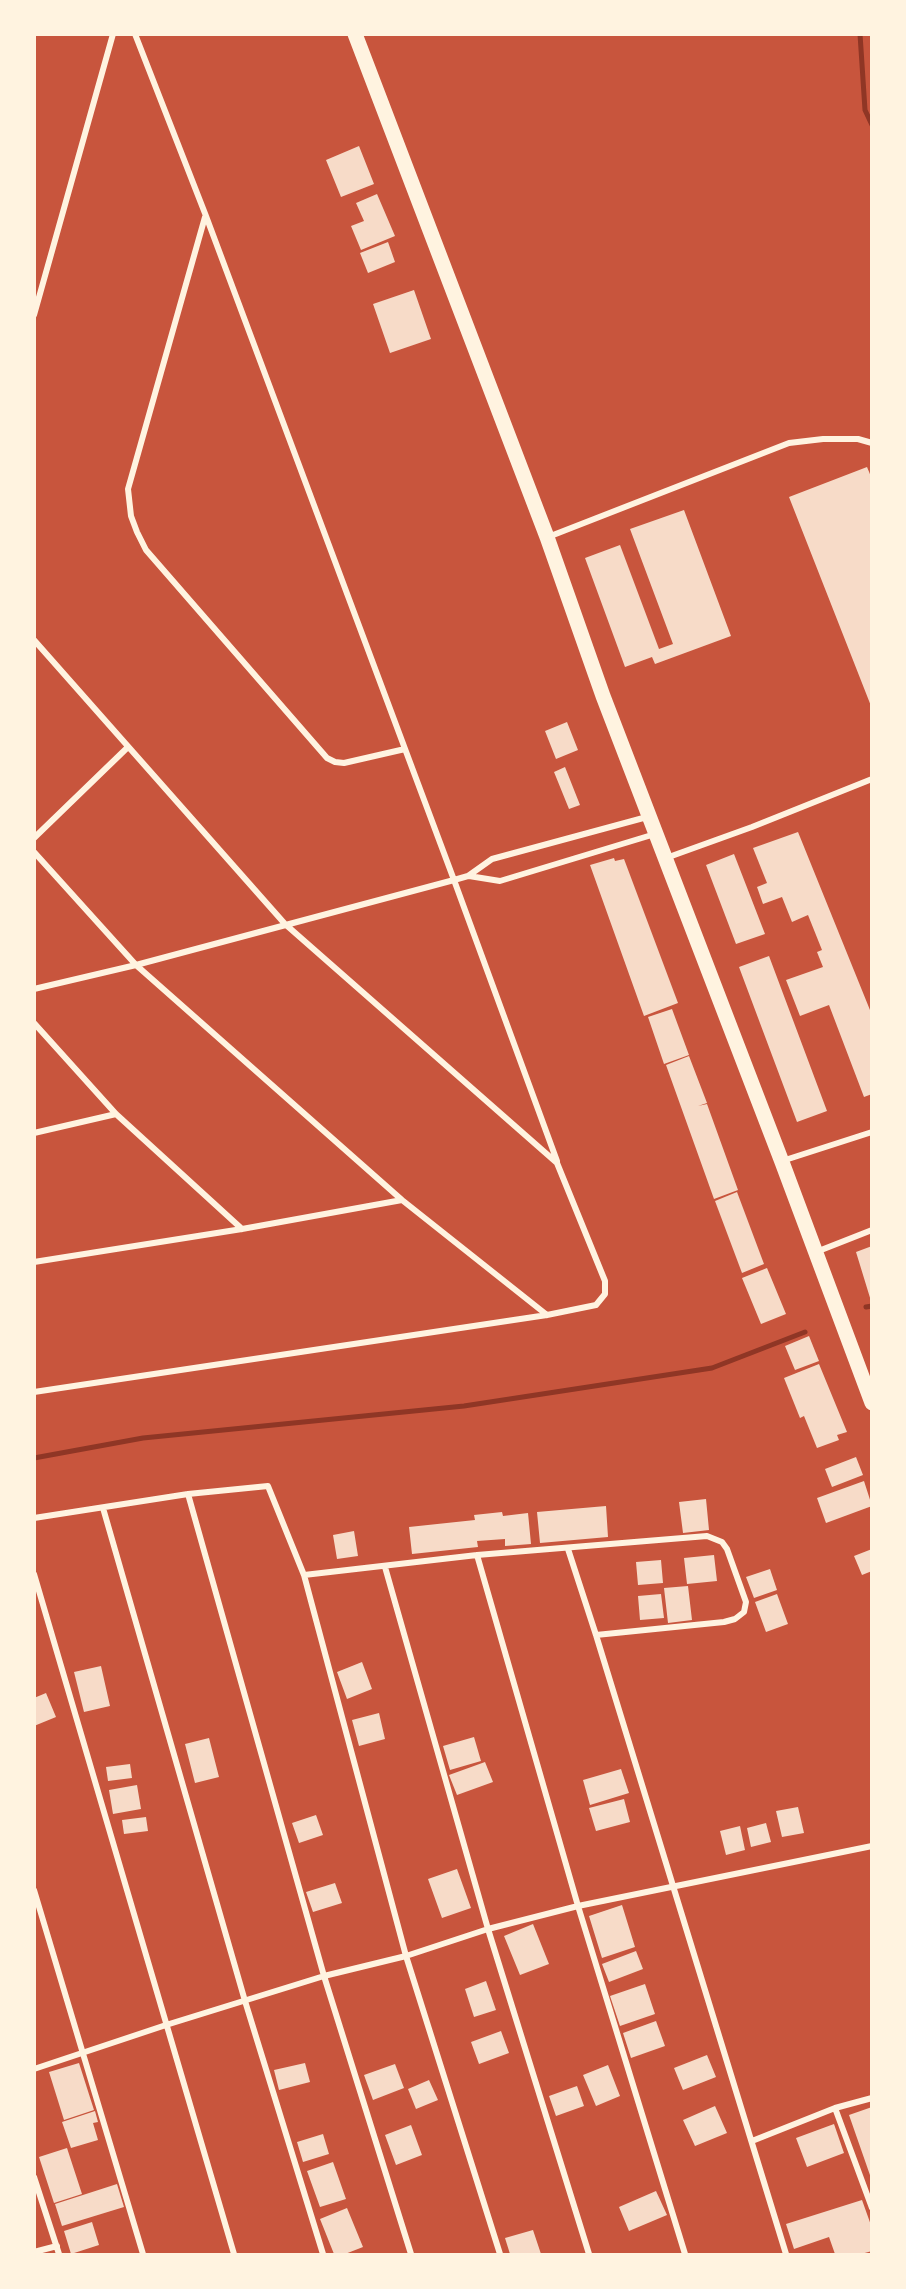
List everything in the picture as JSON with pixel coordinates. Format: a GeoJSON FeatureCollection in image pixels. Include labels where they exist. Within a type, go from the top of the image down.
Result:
{"type":"FeatureCollection","features":[{"type":"Feature","properties":{"kind":"highway"},"geometry":{"type":"LineString","coordinates":[[355,34],[547,537],[603,696],[872,1403]]}},
{"type":"Feature","properties":{"kind":"street"},"geometry":{"type":"LineString","coordinates":[[34,315],[113,34]]}},
{"type":"Feature","properties":{"kind":"street"},"geometry":{"type":"LineString","coordinates":[[34,1392],[547,1315],[596,1305],[605,1294],[605,1281],[557,1163],[206,216],[135,34]]}},
{"type":"Feature","properties":{"kind":"street"},"geometry":{"type":"LineString","coordinates":[[206,216],[128,489],[131,516],[146,550],[327,758],[344,763],[405,749]]}},
{"type":"Feature","properties":{"kind":"street"},"geometry":{"type":"LineString","coordinates":[[547,537],[789,443],[835,439],[858,439],[872,443]]}},
{"type":"Feature","properties":{"kind":"street"},"geometry":{"type":"LineString","coordinates":[[34,640],[285,924],[557,1163]]}},
{"type":"Feature","properties":{"kind":"street"},"geometry":{"type":"LineString","coordinates":[[34,838],[128,747]]}},
{"type":"Feature","properties":{"kind":"street"},"geometry":{"type":"LineString","coordinates":[[666,858],[752,827],[872,779]]}},
{"type":"Feature","properties":{"kind":"street"},"geometry":{"type":"LineString","coordinates":[[34,989],[136,966],[454,880],[468,876],[492,859],[649,816]]}},
{"type":"Feature","properties":{"kind":"street"},"geometry":{"type":"LineString","coordinates":[[468,876],[500,881],[656,834]]}},
{"type":"Feature","properties":{"kind":"street"},"geometry":{"type":"LineString","coordinates":[[34,852],[136,966],[402,1200],[547,1315]]}},
{"type":"Feature","properties":{"kind":"street"},"geometry":{"type":"LineString","coordinates":[[34,1023],[116,1114],[242,1229]]}},
{"type":"Feature","properties":{"kind":"street"},"geometry":{"type":"LineString","coordinates":[[34,1133],[116,1114]]}},
{"type":"Feature","properties":{"kind":"street"},"geometry":{"type":"LineString","coordinates":[[782,1162],[872,1132]]}},
{"type":"Feature","properties":{"kind":"street"},"geometry":{"type":"LineString","coordinates":[[34,1262],[242,1229],[402,1200]]}},
{"type":"Feature","properties":{"kind":"street"},"geometry":{"type":"LineString","coordinates":[[815,1252],[872,1230]]}},
{"type":"Feature","properties":{"kind":"street"},"geometry":{"type":"LineString","coordinates":[[34,1518],[188,1494],[268,1486],[304,1575],[406,1956],[500,2254]]}},
{"type":"Feature","properties":{"kind":"street"},"geometry":{"type":"LineString","coordinates":[[188,1494],[324,1976],[411,2254]]}},
{"type":"Feature","properties":{"kind":"street"},"geometry":{"type":"LineString","coordinates":[[104,1508],[245,2001],[323,2254]]}},
{"type":"Feature","properties":{"kind":"street"},"geometry":{"type":"LineString","coordinates":[[304,1575],[477,1555],[707,1536],[716,1538],[727,1549],[744,1591],[746,1602],[744,1612],[735,1619],[724,1623],[596,1635]]}},
{"type":"Feature","properties":{"kind":"street"},"geometry":{"type":"LineString","coordinates":[[568,1549],[786,2254]]}},
{"type":"Feature","properties":{"kind":"street"},"geometry":{"type":"LineString","coordinates":[[477,1555],[578,1906],[685,2254]]}},
{"type":"Feature","properties":{"kind":"street"},"geometry":{"type":"LineString","coordinates":[[385,1567],[489,1929],[589,2254]]}},
{"type":"Feature","properties":{"kind":"street"},"geometry":{"type":"LineString","coordinates":[[34,1574],[234,2254]]}},
{"type":"Feature","properties":{"kind":"street"},"geometry":{"type":"LineString","coordinates":[[34,2069],[324,1976],[406,1956],[489,1929],[578,1906],[872,1846]]}},
{"type":"Feature","properties":{"kind":"street"},"geometry":{"type":"LineString","coordinates":[[34,1890],[143,2254]]}},
{"type":"Feature","properties":{"kind":"street"},"geometry":{"type":"LineString","coordinates":[[752,2141],[835,2108],[872,2098]]}},
{"type":"Feature","properties":{"kind":"street"},"geometry":{"type":"LineString","coordinates":[[835,2108],[872,2208]]}},
{"type":"Feature","properties":{"kind":"street"},"geometry":{"type":"LineString","coordinates":[[34,2177],[60,2254]]}},
{"type":"Feature","properties":{"kind":"street"},"geometry":{"type":"LineString","coordinates":[[34,2252],[57,2246]]}},
{"type":"Feature","properties":{"kind":"building"},"geometry":{"type":"Polygon","coordinates":[[[359,146],[374,184],[341,197],[326,160],[359,146]]]}},
{"type":"Feature","properties":{"kind":"building"},"geometry":{"type":"Polygon","coordinates":[[[377,194],[395,236],[361,250],[351,226],[364,221],[356,203],[377,194]]]}},
{"type":"Feature","properties":{"kind":"building"},"geometry":{"type":"Polygon","coordinates":[[[388,242],[395,262],[368,273],[360,253],[388,242]]]}},
{"type":"Feature","properties":{"kind":"building"},"geometry":{"type":"Polygon","coordinates":[[[414,290],[431,339],[390,353],[373,304],[414,290]]]}},
{"type":"Feature","properties":{"kind":"building"},"geometry":{"type":"Polygon","coordinates":[[[867,467],[872,479],[871,706],[789,497],[867,467]]]}},
{"type":"Feature","properties":{"kind":"building"},"geometry":{"type":"Polygon","coordinates":[[[684,510],[731,636],[655,664],[652,657],[625,667],[585,558],[620,545],[659,649],[673,644],[630,529],[684,510]]]}},
{"type":"Feature","properties":{"kind":"building"},"geometry":{"type":"Polygon","coordinates":[[[567,722],[578,750],[556,759],[545,731],[567,722]]]}},
{"type":"Feature","properties":{"kind":"building"},"geometry":{"type":"Polygon","coordinates":[[[565,767],[580,805],[569,809],[554,772],[565,767]]]}},
{"type":"Feature","properties":{"kind":"building"},"geometry":{"type":"Polygon","coordinates":[[[798,832],[872,1015],[872,1094],[864,1097],[829,1005],[800,1016],[786,980],[823,967],[817,952],[822,950],[808,915],[792,922],[782,897],[763,904],[757,887],[767,883],[753,848],[798,832]]]}},
{"type":"Feature","properties":{"kind":"building"},"geometry":{"type":"Polygon","coordinates":[[[734,854],[765,934],[736,944],[706,865],[734,854]]]}},
{"type":"Feature","properties":{"kind":"building"},"geometry":{"type":"Polygon","coordinates":[[[614,858],[615,861],[624,859],[678,1003],[644,1016],[590,865],[614,858]]]}},
{"type":"Feature","properties":{"kind":"building"},"geometry":{"type":"Polygon","coordinates":[[[769,956],[827,1111],[797,1122],[739,967],[769,956]]]}},
{"type":"Feature","properties":{"kind":"building"},"geometry":{"type":"Polygon","coordinates":[[[672,1009],[689,1055],[664,1064],[648,1017],[672,1009]]]}},
{"type":"Feature","properties":{"kind":"building"},"geometry":{"type":"Polygon","coordinates":[[[689,1056],[707,1103],[698,1106],[707,1104],[738,1190],[714,1199],[666,1065],[689,1056]]]}},
{"type":"Feature","properties":{"kind":"building"},"geometry":{"type":"Polygon","coordinates":[[[737,1192],[764,1264],[742,1273],[715,1201],[737,1192]]]}},
{"type":"Feature","properties":{"kind":"building"},"geometry":{"type":"Polygon","coordinates":[[[872,1246],[872,1301],[871,1301],[856,1252],[872,1246]]]}},
{"type":"Feature","properties":{"kind":"building"},"geometry":{"type":"Polygon","coordinates":[[[767,1268],[786,1314],[761,1324],[742,1278],[767,1268]]]}},
{"type":"Feature","properties":{"kind":"building"},"geometry":{"type":"Polygon","coordinates":[[[809,1336],[819,1361],[795,1370],[785,1346],[809,1336]]]}},
{"type":"Feature","properties":{"kind":"building"},"geometry":{"type":"Polygon","coordinates":[[[819,1364],[847,1432],[837,1435],[839,1440],[817,1448],[804,1416],[800,1418],[784,1378],[819,1364]]]}},
{"type":"Feature","properties":{"kind":"building"},"geometry":{"type":"Polygon","coordinates":[[[856,1457],[863,1475],[832,1487],[825,1469],[856,1457]]]}},
{"type":"Feature","properties":{"kind":"building"},"geometry":{"type":"Polygon","coordinates":[[[864,1481],[872,1506],[826,1523],[817,1498],[864,1481]]]}},
{"type":"Feature","properties":{"kind":"building"},"geometry":{"type":"Polygon","coordinates":[[[706,1499],[709,1530],[683,1533],[679,1502],[706,1499]]]}},
{"type":"Feature","properties":{"kind":"building"},"geometry":{"type":"Polygon","coordinates":[[[606,1506],[608,1537],[540,1543],[537,1512],[606,1506]]]}},
{"type":"Feature","properties":{"kind":"building"},"geometry":{"type":"Polygon","coordinates":[[[502,1512],[503,1516],[528,1513],[531,1544],[505,1546],[505,1539],[477,1541],[478,1547],[412,1554],[409,1527],[475,1520],[474,1515],[502,1512]]]}},
{"type":"Feature","properties":{"kind":"building"},"geometry":{"type":"Polygon","coordinates":[[[354,1531],[358,1556],[337,1559],[333,1535],[354,1531]]]}},
{"type":"Feature","properties":{"kind":"building"},"geometry":{"type":"Polygon","coordinates":[[[872,1549],[872,1571],[862,1575],[854,1556],[872,1549]]]}},
{"type":"Feature","properties":{"kind":"building"},"geometry":{"type":"Polygon","coordinates":[[[714,1555],[717,1581],[687,1584],[684,1558],[714,1555]]]}},
{"type":"Feature","properties":{"kind":"building"},"geometry":{"type":"Polygon","coordinates":[[[661,1560],[663,1583],[638,1585],[636,1562],[661,1560]]]}},
{"type":"Feature","properties":{"kind":"building"},"geometry":{"type":"Polygon","coordinates":[[[770,1569],[777,1590],[754,1598],[746,1577],[770,1569]]]}},
{"type":"Feature","properties":{"kind":"building"},"geometry":{"type":"Polygon","coordinates":[[[688,1586],[692,1620],[668,1623],[664,1588],[688,1586]]]}},
{"type":"Feature","properties":{"kind":"building"},"geometry":{"type":"Polygon","coordinates":[[[661,1594],[664,1618],[640,1620],[638,1596],[661,1594]]]}},
{"type":"Feature","properties":{"kind":"building"},"geometry":{"type":"Polygon","coordinates":[[[777,1594],[788,1624],[766,1632],[755,1602],[777,1594]]]}},
{"type":"Feature","properties":{"kind":"building"},"geometry":{"type":"Polygon","coordinates":[[[362,1662],[372,1689],[347,1699],[337,1672],[362,1662]]]}},
{"type":"Feature","properties":{"kind":"building"},"geometry":{"type":"Polygon","coordinates":[[[101,1666],[110,1706],[84,1712],[74,1672],[101,1666]]]}},
{"type":"Feature","properties":{"kind":"building"},"geometry":{"type":"Polygon","coordinates":[[[46,1693],[56,1717],[34,1726],[34,1698],[46,1693]]]}},
{"type":"Feature","properties":{"kind":"building"},"geometry":{"type":"Polygon","coordinates":[[[379,1713],[385,1739],[359,1746],[352,1720],[379,1713]]]}},
{"type":"Feature","properties":{"kind":"building"},"geometry":{"type":"Polygon","coordinates":[[[474,1737],[481,1761],[450,1770],[443,1746],[474,1737]]]}},
{"type":"Feature","properties":{"kind":"building"},"geometry":{"type":"Polygon","coordinates":[[[209,1738],[219,1777],[195,1783],[185,1744],[209,1738]]]}},
{"type":"Feature","properties":{"kind":"building"},"geometry":{"type":"Polygon","coordinates":[[[485,1762],[493,1782],[457,1795],[449,1775],[485,1762]]]}},
{"type":"Feature","properties":{"kind":"building"},"geometry":{"type":"Polygon","coordinates":[[[130,1764],[132,1778],[108,1781],[106,1767],[130,1764]]]}},
{"type":"Feature","properties":{"kind":"building"},"geometry":{"type":"Polygon","coordinates":[[[621,1769],[629,1793],[590,1805],[583,1780],[621,1769]]]}},
{"type":"Feature","properties":{"kind":"building"},"geometry":{"type":"Polygon","coordinates":[[[137,1785],[141,1809],[113,1814],[109,1790],[137,1785]]]}},
{"type":"Feature","properties":{"kind":"building"},"geometry":{"type":"Polygon","coordinates":[[[624,1799],[630,1822],[596,1831],[589,1808],[624,1799]]]}},
{"type":"Feature","properties":{"kind":"building"},"geometry":{"type":"Polygon","coordinates":[[[798,1807],[804,1833],[782,1837],[776,1811],[798,1807]]]}},
{"type":"Feature","properties":{"kind":"building"},"geometry":{"type":"Polygon","coordinates":[[[316,1815],[323,1835],[299,1843],[292,1823],[316,1815]]]}},
{"type":"Feature","properties":{"kind":"building"},"geometry":{"type":"Polygon","coordinates":[[[146,1817],[148,1831],[124,1834],[122,1820],[146,1817]]]}},
{"type":"Feature","properties":{"kind":"building"},"geometry":{"type":"Polygon","coordinates":[[[766,1823],[771,1842],[751,1847],[747,1828],[766,1823]]]}},
{"type":"Feature","properties":{"kind":"building"},"geometry":{"type":"Polygon","coordinates":[[[740,1826],[745,1850],[726,1855],[720,1831],[740,1826]]]}},
{"type":"Feature","properties":{"kind":"building"},"geometry":{"type":"Polygon","coordinates":[[[457,1869],[471,1908],[442,1918],[428,1879],[457,1869]]]}},
{"type":"Feature","properties":{"kind":"building"},"geometry":{"type":"Polygon","coordinates":[[[335,1883],[342,1903],[313,1912],[306,1892],[335,1883]]]}},
{"type":"Feature","properties":{"kind":"building"},"geometry":{"type":"Polygon","coordinates":[[[622,1905],[635,1947],[602,1958],[589,1916],[622,1905]]]}},
{"type":"Feature","properties":{"kind":"building"},"geometry":{"type":"Polygon","coordinates":[[[533,1924],[549,1964],[520,1975],[504,1936],[533,1924]]]}},
{"type":"Feature","properties":{"kind":"building"},"geometry":{"type":"Polygon","coordinates":[[[636,1951],[643,1969],[609,1982],[602,1964],[636,1951]]]}},
{"type":"Feature","properties":{"kind":"building"},"geometry":{"type":"Polygon","coordinates":[[[486,1981],[496,2010],[474,2017],[465,1989],[486,1981]]]}},
{"type":"Feature","properties":{"kind":"building"},"geometry":{"type":"Polygon","coordinates":[[[645,1984],[655,2014],[620,2026],[610,1996],[645,1984]]]}},
{"type":"Feature","properties":{"kind":"building"},"geometry":{"type":"Polygon","coordinates":[[[656,2021],[665,2046],[631,2058],[623,2033],[656,2021]]]}},
{"type":"Feature","properties":{"kind":"building"},"geometry":{"type":"Polygon","coordinates":[[[501,2031],[509,2053],[479,2064],[471,2042],[501,2031]]]}},
{"type":"Feature","properties":{"kind":"building"},"geometry":{"type":"Polygon","coordinates":[[[707,2055],[716,2077],[683,2090],[674,2068],[707,2055]]]}},
{"type":"Feature","properties":{"kind":"building"},"geometry":{"type":"Polygon","coordinates":[[[79,2063],[94,2110],[64,2120],[49,2072],[79,2063]]]}},
{"type":"Feature","properties":{"kind":"building"},"geometry":{"type":"Polygon","coordinates":[[[305,2063],[310,2082],[279,2090],[274,2070],[305,2063]]]}},
{"type":"Feature","properties":{"kind":"building"},"geometry":{"type":"Polygon","coordinates":[[[395,2064],[404,2088],[373,2100],[364,2075],[395,2064]]]}},
{"type":"Feature","properties":{"kind":"building"},"geometry":{"type":"Polygon","coordinates":[[[608,2065],[620,2096],[596,2106],[583,2075],[608,2065]]]}},
{"type":"Feature","properties":{"kind":"building"},"geometry":{"type":"Polygon","coordinates":[[[429,2080],[438,2100],[416,2109],[408,2089],[429,2080]]]}},
{"type":"Feature","properties":{"kind":"building"},"geometry":{"type":"Polygon","coordinates":[[[577,2086],[584,2106],[556,2116],[549,2096],[577,2086]]]}},
{"type":"Feature","properties":{"kind":"building"},"geometry":{"type":"Polygon","coordinates":[[[715,2106],[727,2133],[695,2146],[683,2120],[715,2106]]]}},
{"type":"Feature","properties":{"kind":"building"},"geometry":{"type":"Polygon","coordinates":[[[872,2107],[872,2178],[871,2178],[849,2115],[872,2107]]]}},
{"type":"Feature","properties":{"kind":"building"},"geometry":{"type":"Polygon","coordinates":[[[95,2111],[98,2122],[93,2123],[98,2140],[71,2148],[62,2122],[95,2111]]]}},
{"type":"Feature","properties":{"kind":"building"},"geometry":{"type":"Polygon","coordinates":[[[834,2124],[844,2153],[807,2167],[796,2138],[834,2124]]]}},
{"type":"Feature","properties":{"kind":"building"},"geometry":{"type":"Polygon","coordinates":[[[411,2125],[422,2155],[396,2165],[385,2135],[411,2125]]]}},
{"type":"Feature","properties":{"kind":"building"},"geometry":{"type":"Polygon","coordinates":[[[323,2134],[329,2154],[303,2162],[297,2142],[323,2134]]]}},
{"type":"Feature","properties":{"kind":"building"},"geometry":{"type":"Polygon","coordinates":[[[67,2148],[82,2194],[54,2203],[39,2157],[67,2148]]]}},
{"type":"Feature","properties":{"kind":"building"},"geometry":{"type":"Polygon","coordinates":[[[333,2162],[346,2199],[320,2207],[307,2171],[333,2162]]]}},
{"type":"Feature","properties":{"kind":"building"},"geometry":{"type":"Polygon","coordinates":[[[117,2184],[124,2207],[62,2226],[55,2204],[117,2184]]]}},
{"type":"Feature","properties":{"kind":"building"},"geometry":{"type":"Polygon","coordinates":[[[656,2191],[667,2215],[629,2231],[619,2207],[656,2191]]]}},
{"type":"Feature","properties":{"kind":"building"},"geometry":{"type":"Polygon","coordinates":[[[862,2200],[872,2228],[872,2251],[861,2254],[835,2254],[829,2237],[794,2249],[786,2224],[862,2200]]]}},
{"type":"Feature","properties":{"kind":"building"},"geometry":{"type":"Polygon","coordinates":[[[347,2208],[363,2247],[345,2254],[334,2254],[320,2219],[347,2208]]]}},
{"type":"Feature","properties":{"kind":"building"},"geometry":{"type":"Polygon","coordinates":[[[92,2222],[99,2245],[71,2254],[64,2231],[92,2222]]]}},
{"type":"Feature","properties":{"kind":"building"},"geometry":{"type":"Polygon","coordinates":[[[533,2230],[541,2254],[510,2254],[505,2238],[533,2230]]]}},
{"type":"Feature","properties":{"kind":"waterway"},"geometry":{"type":"LineString","coordinates":[[860,34],[865,110],[872,125]]}},
{"type":"Feature","properties":{"kind":"waterway"},"geometry":{"type":"LineString","coordinates":[[866,1307],[872,1306]]}},
{"type":"Feature","properties":{"kind":"waterway"},"geometry":{"type":"LineString","coordinates":[[34,1458],[143,1438],[464,1406],[712,1368],[805,1332]]}}]}
